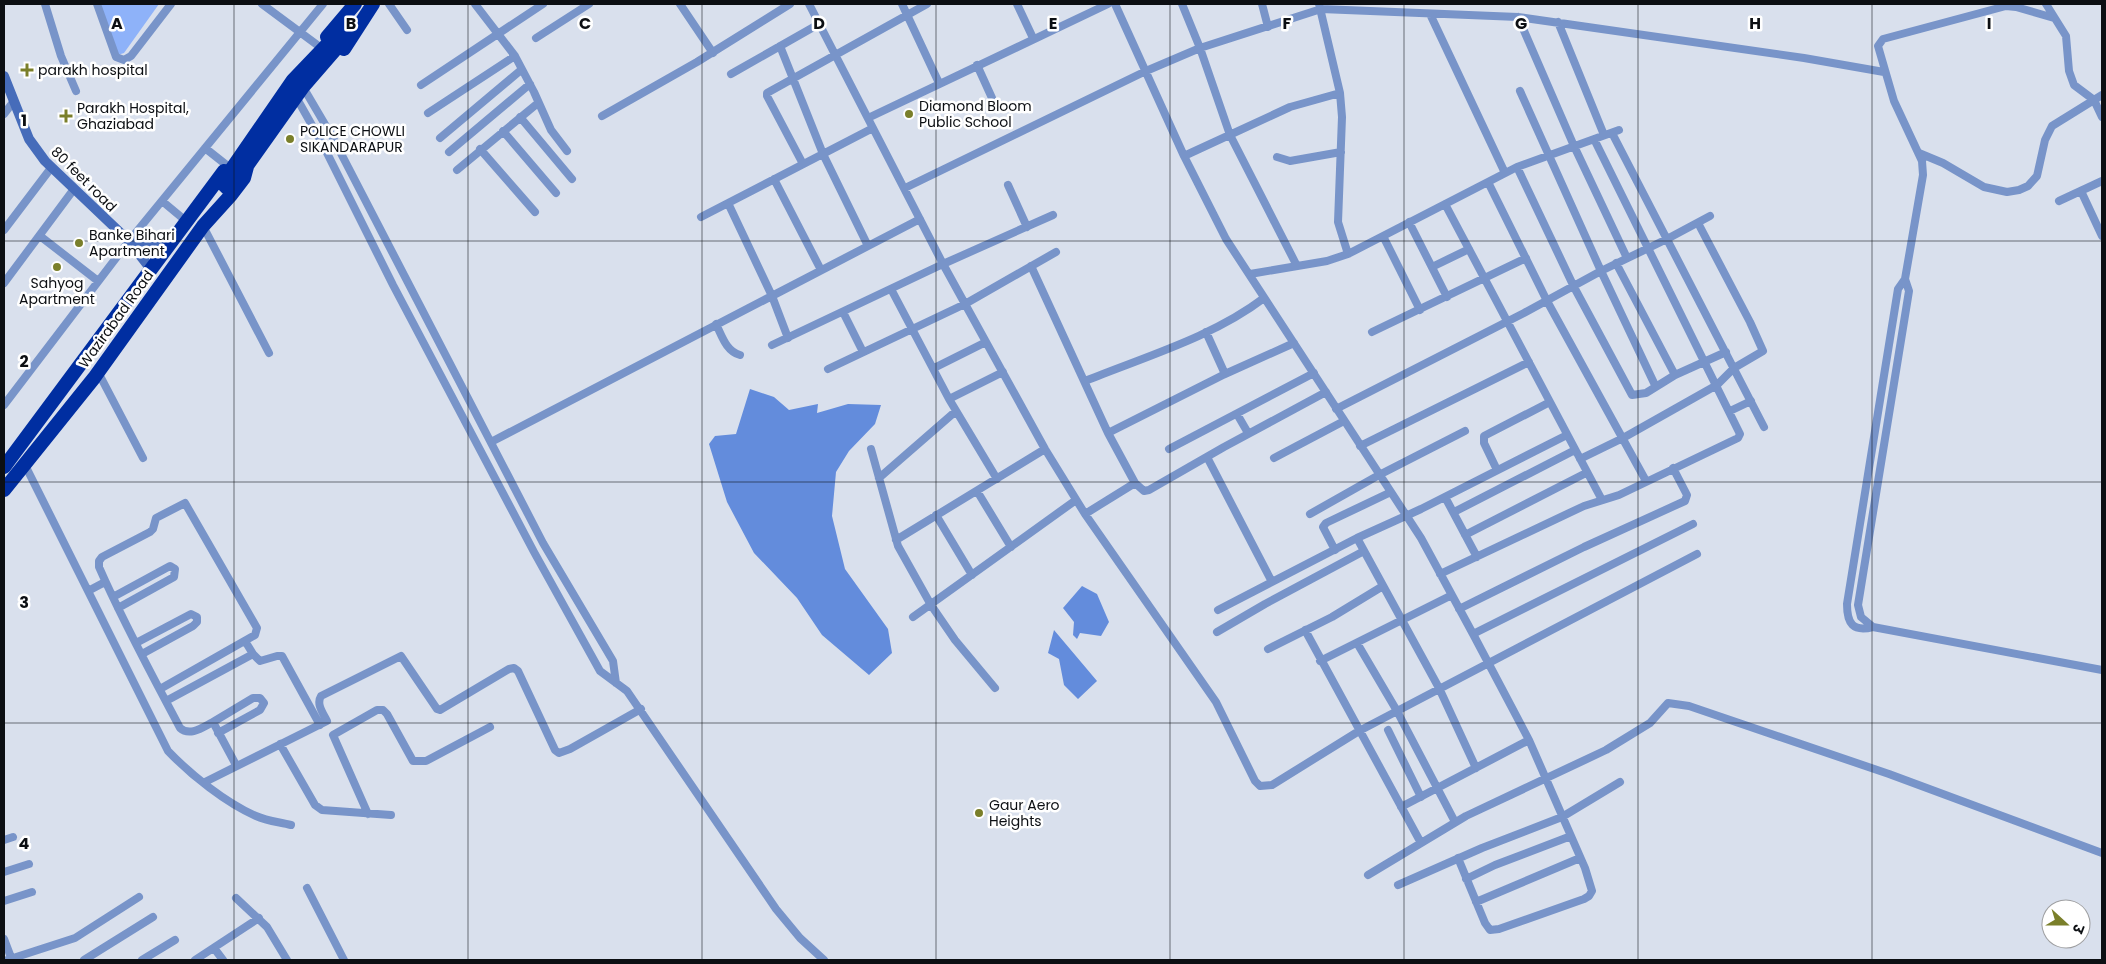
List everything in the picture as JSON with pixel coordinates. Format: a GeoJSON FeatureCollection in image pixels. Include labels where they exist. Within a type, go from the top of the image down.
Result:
{"type":"FeatureCollection","features":[{"type":"Feature","properties":{"kind":"highway","name":"Wazirabad Road"},"geometry":{"type":"LineString","coordinates":[[4,468],[80,368],[150,268],[223,172],[238,164],[299,92],[318,57],[355,4]]}},
{"type":"Feature","properties":{"kind":"highway","name":"Wazirabad Road"},"geometry":{"type":"LineString","coordinates":[[318,57],[330,62],[347,46],[373,4]]}},
{"type":"Feature","properties":{"kind":"highway","name":"Wazirabad Road"},"geometry":{"type":"LineString","coordinates":[[238,164],[288,86],[318,57]]}},
{"type":"Feature","properties":{"kind":"highway","name":"Wazirabad Road"},"geometry":{"type":"LineString","coordinates":[[4,490],[96,375],[203,226],[244,178],[238,164]]}},
{"type":"Feature","properties":{"kind":"street"},"geometry":{"type":"LineString","coordinates":[[45,4],[58,47],[76,90]]}},
{"type":"Feature","properties":{"kind":"street"},"geometry":{"type":"LineString","coordinates":[[97,4],[116,57],[124,60],[131,56],[171,4]]}},
{"type":"Feature","properties":{"kind":"street"},"geometry":{"type":"LineString","coordinates":[[262,4],[301,32],[318,57]]}},
{"type":"Feature","properties":{"kind":"street"},"geometry":{"type":"LineString","coordinates":[[4,404],[129,241],[323,4]]}},
{"type":"Feature","properties":{"kind":"street"},"geometry":{"type":"LineString","coordinates":[[389,4],[408,30]]}},
{"type":"Feature","properties":{"kind":"street"},"geometry":{"type":"LineString","coordinates":[[475,4],[515,56],[551,130],[567,151]]}},
{"type":"Feature","properties":{"kind":"street"},"geometry":{"type":"LineString","coordinates":[[421,85],[543,4]]}},
{"type":"Feature","properties":{"kind":"street"},"geometry":{"type":"LineString","coordinates":[[536,38],[589,4]]}},
{"type":"Feature","properties":{"kind":"street"},"geometry":{"type":"LineString","coordinates":[[680,4],[713,53]]}},
{"type":"Feature","properties":{"kind":"street"},"geometry":{"type":"LineString","coordinates":[[602,116],[713,53],[790,4]]}},
{"type":"Feature","properties":{"kind":"street"},"geometry":{"type":"LineString","coordinates":[[809,4],[964,304],[1045,449],[1085,514],[1216,702],[1260,786],[1272,785],[1360,731],[1439,688],[1697,554]]}},
{"type":"Feature","properties":{"kind":"street"},"geometry":{"type":"LineString","coordinates":[[902,4],[940,83]]}},
{"type":"Feature","properties":{"kind":"street"},"geometry":{"type":"LineString","coordinates":[[803,164],[766,96],[767,92],[927,4]]}},
{"type":"Feature","properties":{"kind":"street"},"geometry":{"type":"LineString","coordinates":[[1017,4],[1033,38]]}},
{"type":"Feature","properties":{"kind":"street"},"geometry":{"type":"LineString","coordinates":[[868,118],[1108,4]]}},
{"type":"Feature","properties":{"kind":"street"},"geometry":{"type":"LineString","coordinates":[[1115,4],[1184,156],[1223,232],[1421,538],[1489,663],[1529,740],[1571,836],[1592,886],[1590,896],[1495,930],[1487,927],[1458,858]]}},
{"type":"Feature","properties":{"kind":"street"},"geometry":{"type":"LineString","coordinates":[[1182,4],[1200,48],[1230,135],[1298,266]]}},
{"type":"Feature","properties":{"kind":"street"},"geometry":{"type":"LineString","coordinates":[[1262,4],[1268,26]]}},
{"type":"Feature","properties":{"kind":"street"},"geometry":{"type":"LineString","coordinates":[[2046,4],[2066,36],[2069,71],[2074,85],[2094,100],[2102,117]]}},
{"type":"Feature","properties":{"kind":"street"},"geometry":{"type":"LineString","coordinates":[[905,188],[1146,71],[1200,48],[1268,26],[1320,6],[1430,14],[1518,17],[1884,72]]}},
{"type":"Feature","properties":{"kind":"street"},"geometry":{"type":"LineString","coordinates":[[1320,6],[1340,93],[1342,118],[1338,222],[1348,254]]}},
{"type":"Feature","properties":{"kind":"street"},"geometry":{"type":"LineString","coordinates":[[2054,18],[2006,6],[1883,39],[1878,46],[1884,72],[1898,112],[1922,161],[1923,175],[1905,279],[1898,289],[1896,299],[1847,604],[1849,620],[1856,628],[1874,627],[2102,670]]}},
{"type":"Feature","properties":{"kind":"street"},"geometry":{"type":"LineString","coordinates":[[1430,14],[1505,173]]}},
{"type":"Feature","properties":{"kind":"street"},"geometry":{"type":"LineString","coordinates":[[1518,17],[1574,146],[1627,258]]}},
{"type":"Feature","properties":{"kind":"street"},"geometry":{"type":"LineString","coordinates":[[1558,22],[1611,133],[1764,427]]}},
{"type":"Feature","properties":{"kind":"street"},"geometry":{"type":"LineString","coordinates":[[730,74],[819,24]]}},
{"type":"Feature","properties":{"kind":"street"},"geometry":{"type":"LineString","coordinates":[[780,46],[823,154],[868,246]]}},
{"type":"Feature","properties":{"kind":"street"},"geometry":{"type":"LineString","coordinates":[[428,113],[515,56]]}},
{"type":"Feature","properties":{"kind":"street"},"geometry":{"type":"LineString","coordinates":[[977,65],[992,98]]}},
{"type":"Feature","properties":{"kind":"street"},"geometry":{"type":"LineString","coordinates":[[440,138],[522,70]]}},
{"type":"Feature","properties":{"kind":"street","name":"80 feet road"},"geometry":{"type":"LineString","coordinates":[[4,76],[29,139],[51,168],[129,241]]}},
{"type":"Feature","properties":{"kind":"street"},"geometry":{"type":"LineString","coordinates":[[449,152],[530,84]]}},
{"type":"Feature","properties":{"kind":"street"},"geometry":{"type":"LineString","coordinates":[[1520,91],[1548,156],[1654,383]]}},
{"type":"Feature","properties":{"kind":"street"},"geometry":{"type":"LineString","coordinates":[[299,92],[333,138],[543,543],[613,661],[616,683]]}},
{"type":"Feature","properties":{"kind":"street"},"geometry":{"type":"LineString","coordinates":[[299,92],[322,143],[458,407],[534,552],[600,671],[627,691],[776,909],[800,938],[824,960]]}},
{"type":"Feature","properties":{"kind":"street"},"geometry":{"type":"LineString","coordinates":[[1184,156],[1290,107],[1340,93]]}},
{"type":"Feature","properties":{"kind":"street"},"geometry":{"type":"LineString","coordinates":[[1919,153],[1943,162],[1984,188],[2007,192],[2018,190],[2028,186],[2037,176],[2045,140],[2052,126],[2102,95]]}},
{"type":"Feature","properties":{"kind":"street"},"geometry":{"type":"LineString","coordinates":[[4,114],[14,101]]}},
{"type":"Feature","properties":{"kind":"street"},"geometry":{"type":"LineString","coordinates":[[457,170],[538,102]]}},
{"type":"Feature","properties":{"kind":"street"},"geometry":{"type":"LineString","coordinates":[[520,117],[572,179]]}},
{"type":"Feature","properties":{"kind":"street"},"geometry":{"type":"LineString","coordinates":[[701,217],[873,128]]}},
{"type":"Feature","properties":{"kind":"street"},"geometry":{"type":"LineString","coordinates":[[503,131],[556,193]]}},
{"type":"Feature","properties":{"kind":"street"},"geometry":{"type":"LineString","coordinates":[[1250,274],[1327,261],[1348,254],[1517,167],[1611,133]]}},
{"type":"Feature","properties":{"kind":"street"},"geometry":{"type":"LineString","coordinates":[[1440,574],[1584,506],[1619,495],[1738,438],[1740,434],[1740,430],[1594,139]]}},
{"type":"Feature","properties":{"kind":"street"},"geometry":{"type":"LineString","coordinates":[[205,148],[238,164]]}},
{"type":"Feature","properties":{"kind":"street"},"geometry":{"type":"LineString","coordinates":[[480,149],[535,212]]}},
{"type":"Feature","properties":{"kind":"street"},"geometry":{"type":"LineString","coordinates":[[1277,158],[1290,161],[1341,152]]}},
{"type":"Feature","properties":{"kind":"street"},"geometry":{"type":"LineString","coordinates":[[1517,167],[1574,286],[1632,395],[1646,393],[1675,375],[1726,352]]}},
{"type":"Feature","properties":{"kind":"street"},"geometry":{"type":"LineString","coordinates":[[4,230],[51,168]]}},
{"type":"Feature","properties":{"kind":"street"},"geometry":{"type":"LineString","coordinates":[[774,179],[821,270]]}},
{"type":"Feature","properties":{"kind":"street"},"geometry":{"type":"LineString","coordinates":[[2059,201],[2102,181]]}},
{"type":"Feature","properties":{"kind":"street"},"geometry":{"type":"LineString","coordinates":[[1488,182],[1547,301],[1646,481]]}},
{"type":"Feature","properties":{"kind":"street"},"geometry":{"type":"LineString","coordinates":[[1008,185],[1027,227]]}},
{"type":"Feature","properties":{"kind":"street"},"geometry":{"type":"LineString","coordinates":[[4,283],[74,189]]}},
{"type":"Feature","properties":{"kind":"street"},"geometry":{"type":"LineString","coordinates":[[2081,191],[2102,234]]}},
{"type":"Feature","properties":{"kind":"street"},"geometry":{"type":"LineString","coordinates":[[162,201],[186,221]]}},
{"type":"Feature","properties":{"kind":"street"},"geometry":{"type":"LineString","coordinates":[[728,203],[772,296],[788,338]]}},
{"type":"Feature","properties":{"kind":"street"},"geometry":{"type":"LineString","coordinates":[[1445,204],[1602,500]]}},
{"type":"Feature","properties":{"kind":"street"},"geometry":{"type":"LineString","coordinates":[[772,345],[943,264],[1053,215]]}},
{"type":"Feature","properties":{"kind":"street"},"geometry":{"type":"LineString","coordinates":[[1336,409],[1710,216]]}},
{"type":"Feature","properties":{"kind":"street"},"geometry":{"type":"LineString","coordinates":[[491,442],[920,219]]}},
{"type":"Feature","properties":{"kind":"street"},"geometry":{"type":"LineString","coordinates":[[1409,222],[1447,297]]}},
{"type":"Feature","properties":{"kind":"street"},"geometry":{"type":"LineString","coordinates":[[1580,459],[1717,385],[1734,368],[1763,351],[1698,222]]}},
{"type":"Feature","properties":{"kind":"street"},"geometry":{"type":"LineString","coordinates":[[203,226],[269,353]]}},
{"type":"Feature","properties":{"kind":"street"},"geometry":{"type":"LineString","coordinates":[[40,236],[98,280]]}},
{"type":"Feature","properties":{"kind":"street"},"geometry":{"type":"LineString","coordinates":[[1383,236],[1420,310]]}},
{"type":"Feature","properties":{"kind":"street"},"geometry":{"type":"LineString","coordinates":[[129,241],[152,242],[172,239]]}},
{"type":"Feature","properties":{"kind":"street"},"geometry":{"type":"LineString","coordinates":[[129,241],[150,268]]}},
{"type":"Feature","properties":{"kind":"street"},"geometry":{"type":"LineString","coordinates":[[1432,267],[1468,249]]}},
{"type":"Feature","properties":{"kind":"street"},"geometry":{"type":"LineString","coordinates":[[828,368],[964,304],[1056,252]]}},
{"type":"Feature","properties":{"kind":"street"},"geometry":{"type":"LineString","coordinates":[[1372,332],[1526,258]]}},
{"type":"Feature","properties":{"kind":"street"},"geometry":{"type":"LineString","coordinates":[[1616,264],[1675,375]]}},
{"type":"Feature","properties":{"kind":"street"},"geometry":{"type":"LineString","coordinates":[[1031,266],[1108,433],[1135,483],[1144,491],[1149,490],[1248,433],[1326,392]]}},
{"type":"Feature","properties":{"kind":"street"},"geometry":{"type":"LineString","coordinates":[[1874,627],[1864,620],[1859,612],[1858,605],[1909,291],[1905,279]]}},
{"type":"Feature","properties":{"kind":"street"},"geometry":{"type":"LineString","coordinates":[[891,289],[949,399],[997,479]]}},
{"type":"Feature","properties":{"kind":"street"},"geometry":{"type":"LineString","coordinates":[[1085,381],[1206,332],[1248,310],[1264,298]]}},
{"type":"Feature","properties":{"kind":"street"},"geometry":{"type":"LineString","coordinates":[[843,312],[863,352]]}},
{"type":"Feature","properties":{"kind":"street"},"geometry":{"type":"LineString","coordinates":[[716,324],[728,348],[733,353],[740,355]]}},
{"type":"Feature","properties":{"kind":"street"},"geometry":{"type":"LineString","coordinates":[[1206,332],[1225,374]]}},
{"type":"Feature","properties":{"kind":"street"},"geometry":{"type":"LineString","coordinates":[[934,368],[986,342]]}},
{"type":"Feature","properties":{"kind":"street"},"geometry":{"type":"LineString","coordinates":[[1108,433],[1225,374],[1294,343]]}},
{"type":"Feature","properties":{"kind":"street"},"geometry":{"type":"LineString","coordinates":[[1360,446],[1529,362]]}},
{"type":"Feature","properties":{"kind":"street"},"geometry":{"type":"LineString","coordinates":[[949,399],[1002,372]]}},
{"type":"Feature","properties":{"kind":"street"},"geometry":{"type":"LineString","coordinates":[[1170,449],[1314,374]]}},
{"type":"Feature","properties":{"kind":"street"},"geometry":{"type":"LineString","coordinates":[[96,375],[143,458]]}},
{"type":"Feature","properties":{"kind":"street"},"geometry":{"type":"LineString","coordinates":[[458,407],[469,401]]}},
{"type":"Feature","properties":{"kind":"street"},"geometry":{"type":"LineString","coordinates":[[1730,411],[1751,401]]}},
{"type":"Feature","properties":{"kind":"street"},"geometry":{"type":"LineString","coordinates":[[1497,470],[1484,443],[1484,436],[1550,402]]}},
{"type":"Feature","properties":{"kind":"street"},"geometry":{"type":"LineString","coordinates":[[879,478],[956,411]]}},
{"type":"Feature","properties":{"kind":"street"},"geometry":{"type":"LineString","coordinates":[[1237,414],[1248,433]]}},
{"type":"Feature","properties":{"kind":"street"},"geometry":{"type":"LineString","coordinates":[[1274,458],[1344,421]]}},
{"type":"Feature","properties":{"kind":"street"},"geometry":{"type":"LineString","coordinates":[[1310,514],[1379,475],[1465,431]]}},
{"type":"Feature","properties":{"kind":"street"},"geometry":{"type":"LineString","coordinates":[[1218,610],[1357,538],[1445,497],[1566,435]]}},
{"type":"Feature","properties":{"kind":"street"},"geometry":{"type":"LineString","coordinates":[[872,449],[896,540],[931,605],[955,640],[995,688]]}},
{"type":"Feature","properties":{"kind":"street"},"geometry":{"type":"LineString","coordinates":[[896,540],[1045,449]]}},
{"type":"Feature","properties":{"kind":"street"},"geometry":{"type":"LineString","coordinates":[[1454,512],[1575,450]]}},
{"type":"Feature","properties":{"kind":"street"},"geometry":{"type":"LineString","coordinates":[[1207,457],[1272,582]]}},
{"type":"Feature","properties":{"kind":"street"},"geometry":{"type":"LineString","coordinates":[[24,463],[168,751],[219,794],[256,816],[291,825]]}},
{"type":"Feature","properties":{"kind":"street"},"geometry":{"type":"LineString","coordinates":[[1459,609],[1584,547],[1685,501],[1687,495],[1673,468]]}},
{"type":"Feature","properties":{"kind":"street"},"geometry":{"type":"LineString","coordinates":[[1465,535],[1586,473]]}},
{"type":"Feature","properties":{"kind":"street"},"geometry":{"type":"LineString","coordinates":[[1085,514],[1135,483]]}},
{"type":"Feature","properties":{"kind":"street"},"geometry":{"type":"LineString","coordinates":[[977,491],[1010,547]]}},
{"type":"Feature","properties":{"kind":"street"},"geometry":{"type":"LineString","coordinates":[[1334,550],[1324,531],[1326,523],[1391,492]]}},
{"type":"Feature","properties":{"kind":"street"},"geometry":{"type":"LineString","coordinates":[[1445,497],[1477,557]]}},
{"type":"Feature","properties":{"kind":"street"},"geometry":{"type":"LineString","coordinates":[[913,617],[1076,500]]}},
{"type":"Feature","properties":{"kind":"street"},"geometry":{"type":"LineString","coordinates":[[160,689],[255,635],[257,628],[185,503],[156,518],[154,527],[150,532],[102,557],[98,561],[98,567],[118,608],[180,728],[184,732],[190,732],[213,722],[253,698],[257,697],[262,700],[263,707],[260,710],[218,733]]}},
{"type":"Feature","properties":{"kind":"street"},"geometry":{"type":"LineString","coordinates":[[936,515],[972,575]]}},
{"type":"Feature","properties":{"kind":"street"},"geometry":{"type":"LineString","coordinates":[[1473,634],[1693,524]]}},
{"type":"Feature","properties":{"kind":"street"},"geometry":{"type":"LineString","coordinates":[[1357,538],[1439,688],[1476,768]]}},
{"type":"Feature","properties":{"kind":"street"},"geometry":{"type":"LineString","coordinates":[[1217,632],[1364,551]]}},
{"type":"Feature","properties":{"kind":"street"},"geometry":{"type":"LineString","coordinates":[[113,597],[170,566],[175,569],[174,577],[118,608]]}},
{"type":"Feature","properties":{"kind":"street"},"geometry":{"type":"LineString","coordinates":[[88,591],[105,582]]}},
{"type":"Feature","properties":{"kind":"street"},"geometry":{"type":"LineString","coordinates":[[1268,649],[1332,617],[1383,586]]}},
{"type":"Feature","properties":{"kind":"street"},"geometry":{"type":"LineString","coordinates":[[1320,661],[1452,595]]}},
{"type":"Feature","properties":{"kind":"street"},"geometry":{"type":"LineString","coordinates":[[1849,620],[1859,612]]}},
{"type":"Feature","properties":{"kind":"street"},"geometry":{"type":"LineString","coordinates":[[136,643],[191,614],[197,617],[193,626],[142,654]]}},
{"type":"Feature","properties":{"kind":"street"},"geometry":{"type":"LineString","coordinates":[[1305,630],[1320,661],[1421,843]]}},
{"type":"Feature","properties":{"kind":"street"},"geometry":{"type":"LineString","coordinates":[[245,641],[260,661],[282,656],[323,723],[333,735],[368,814]]}},
{"type":"Feature","properties":{"kind":"street"},"geometry":{"type":"LineString","coordinates":[[1357,643],[1397,711],[1455,822]]}},
{"type":"Feature","properties":{"kind":"street"},"geometry":{"type":"LineString","coordinates":[[166,701],[253,654]]}},
{"type":"Feature","properties":{"kind":"street"},"geometry":{"type":"LineString","coordinates":[[323,723],[318,700],[322,696],[400,656],[437,709],[440,710],[509,668],[518,670],[555,750],[559,753],[570,749],[640,709]]}},
{"type":"Feature","properties":{"kind":"street"},"geometry":{"type":"LineString","coordinates":[[1368,875],[1455,822],[1606,750],[1650,723],[1668,703],[1689,706],[1889,774],[2102,853]]}},
{"type":"Feature","properties":{"kind":"street"},"geometry":{"type":"LineString","coordinates":[[333,735],[377,710],[383,710],[413,760],[426,761],[490,727]]}},
{"type":"Feature","properties":{"kind":"street"},"geometry":{"type":"LineString","coordinates":[[213,722],[236,765]]}},
{"type":"Feature","properties":{"kind":"street"},"geometry":{"type":"LineString","coordinates":[[205,782],[323,723]]}},
{"type":"Feature","properties":{"kind":"street"},"geometry":{"type":"LineString","coordinates":[[1388,730],[1421,797]]}},
{"type":"Feature","properties":{"kind":"street"},"geometry":{"type":"LineString","coordinates":[[1401,807],[1529,740]]}},
{"type":"Feature","properties":{"kind":"street"},"geometry":{"type":"LineString","coordinates":[[280,744],[315,804],[322,810],[391,815]]}},
{"type":"Feature","properties":{"kind":"street"},"geometry":{"type":"LineString","coordinates":[[1398,884],[1562,816],[1620,782]]}},
{"type":"Feature","properties":{"kind":"street"},"geometry":{"type":"LineString","coordinates":[[1466,879],[1495,865],[1571,836]]}},
{"type":"Feature","properties":{"kind":"street"},"geometry":{"type":"LineString","coordinates":[[4,840],[13,837]]}},
{"type":"Feature","properties":{"kind":"street"},"geometry":{"type":"LineString","coordinates":[[1476,902],[1580,858]]}},
{"type":"Feature","properties":{"kind":"street"},"geometry":{"type":"LineString","coordinates":[[4,872],[29,864]]}},
{"type":"Feature","properties":{"kind":"street"},"geometry":{"type":"LineString","coordinates":[[307,888],[344,960]]}},
{"type":"Feature","properties":{"kind":"street"},"geometry":{"type":"LineString","coordinates":[[4,901],[32,892]]}},
{"type":"Feature","properties":{"kind":"street"},"geometry":{"type":"LineString","coordinates":[[4,939],[10,960],[75,938],[139,897]]}},
{"type":"Feature","properties":{"kind":"street"},"geometry":{"type":"LineString","coordinates":[[236,898],[272,932],[287,960]]}},
{"type":"Feature","properties":{"kind":"street"},"geometry":{"type":"LineString","coordinates":[[84,960],[153,916]]}},
{"type":"Feature","properties":{"kind":"street"},"geometry":{"type":"LineString","coordinates":[[195,960],[258,918]]}},
{"type":"Feature","properties":{"kind":"street"},"geometry":{"type":"LineString","coordinates":[[142,960],[175,940]]}},
{"type":"Feature","properties":{"kind":"street"},"geometry":{"type":"LineString","coordinates":[[214,948],[223,960]]}},
{"type":"Feature","properties":{"kind":"shaded area"},"geometry":{"type":"Polygon","coordinates":[[[94,4],[159,4],[124,53],[114,56],[94,4]]]}},
{"type":"Feature","properties":{"kind":"shaded area"},"geometry":{"type":"Polygon","coordinates":[[[750,389],[774,397],[789,410],[818,404],[817,413],[848,404],[881,405],[875,424],[849,451],[836,472],[832,516],[845,569],[888,629],[892,653],[869,675],[822,635],[797,598],[754,553],[727,502],[709,444],[715,436],[736,434],[750,389]]]}},
{"type":"Feature","properties":{"kind":"shaded area"},"geometry":{"type":"Polygon","coordinates":[[[1082,586],[1097,594],[1109,622],[1101,636],[1080,633],[1077,639],[1073,635],[1074,622],[1063,608],[1082,586]]]}},
{"type":"Feature","properties":{"kind":"shaded area"},"geometry":{"type":"Polygon","coordinates":[[[1054,630],[1097,681],[1078,699],[1064,685],[1059,659],[1048,653],[1054,630]]]}},
{"type":"Feature","properties":{"kind":"place","name":"parakh hospital"},"geometry":{"type":"Point","coordinates":[27,70]}},
{"type":"Feature","properties":{"kind":"place","name":"Diamond Bloom Public School"},"geometry":{"type":"Point","coordinates":[909,114]}},
{"type":"Feature","properties":{"kind":"place","name":"Parakh Hospital, Ghaziabad"},"geometry":{"type":"Point","coordinates":[66,116]}},
{"type":"Feature","properties":{"kind":"place","name":"POLICE CHOWLI SIKANDARAPUR"},"geometry":{"type":"Point","coordinates":[290,139]}},
{"type":"Feature","properties":{"kind":"place","name":"Banke Bihari Apartment"},"geometry":{"type":"Point","coordinates":[79,243]}},
{"type":"Feature","properties":{"kind":"place","name":"Sahyog Apartment"},"geometry":{"type":"Point","coordinates":[57,267]}},
{"type":"Feature","properties":{"kind":"place","name":"Gaur Aero Heights"},"geometry":{"type":"Point","coordinates":[979,813]}}]}
